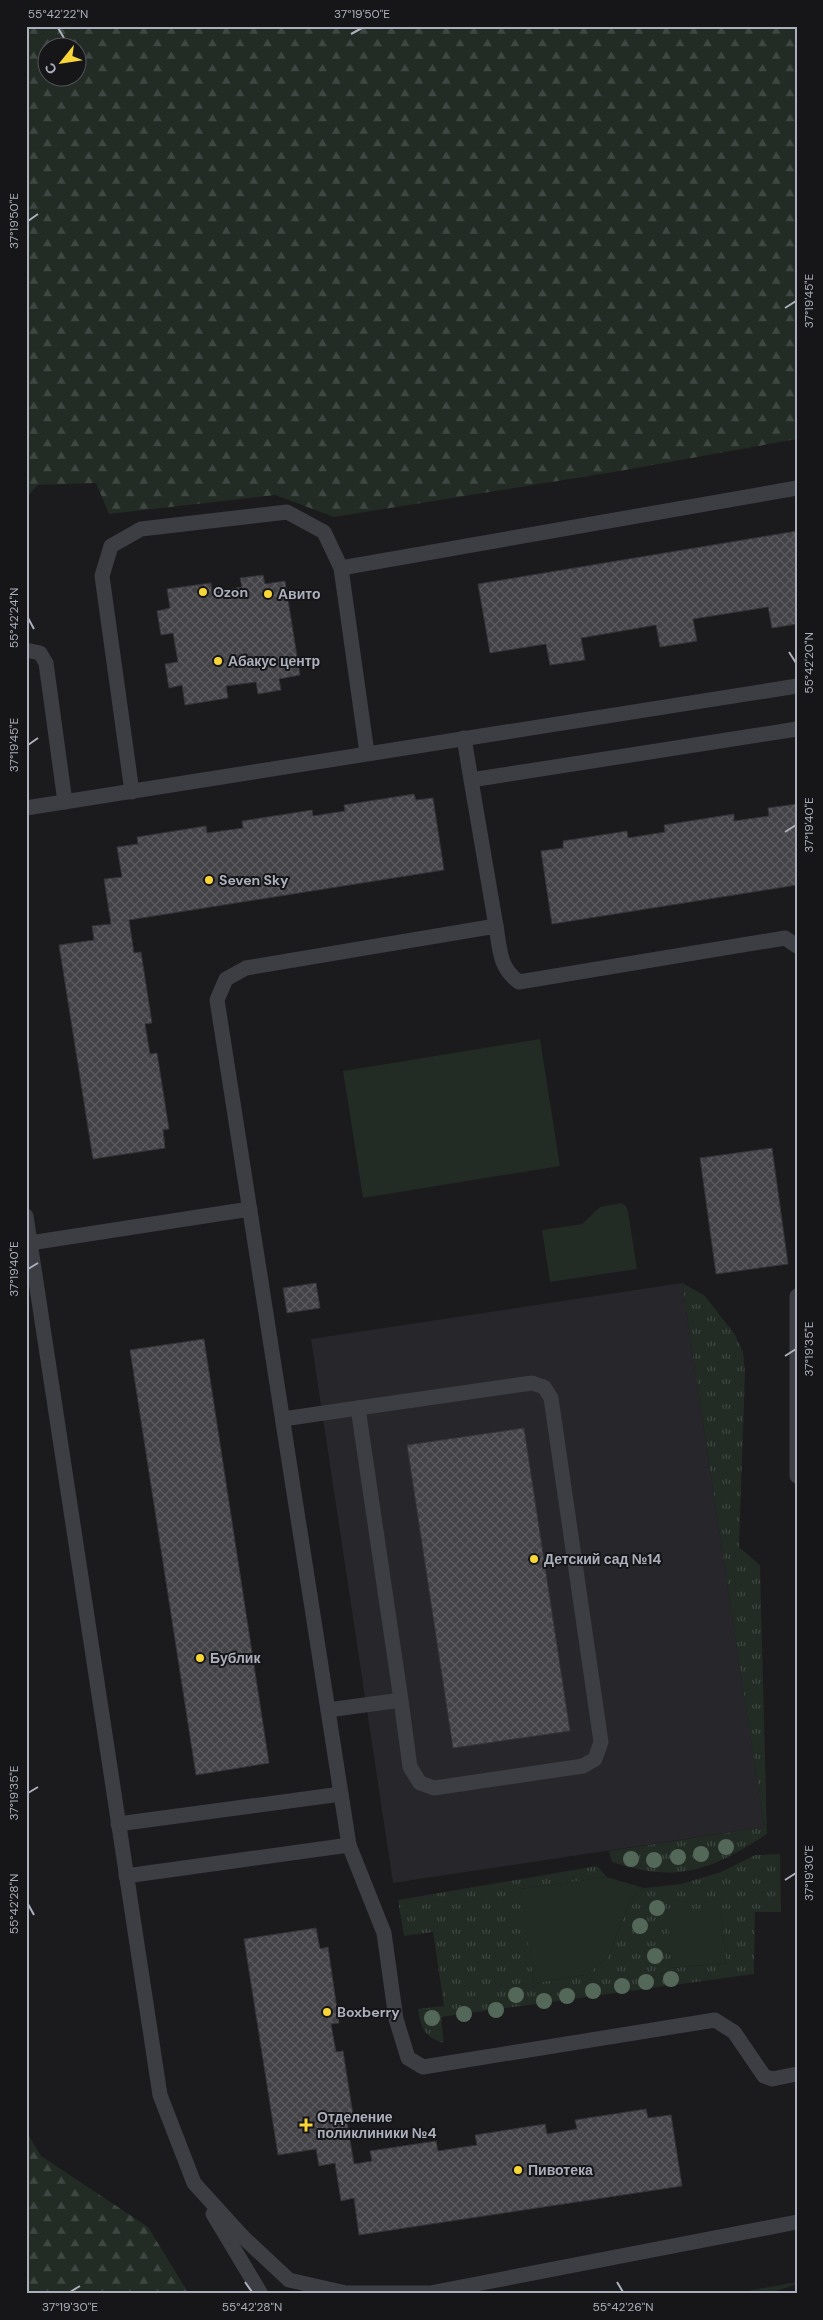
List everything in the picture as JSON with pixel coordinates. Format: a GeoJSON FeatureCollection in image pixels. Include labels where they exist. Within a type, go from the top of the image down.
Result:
{"type":"FeatureCollection","features":[{"type":"Feature","properties":{"kind":"lane"},"geometry":{"type":"LineString","coordinates":[[341,568],[797,488]]}},
{"type":"Feature","properties":{"kind":"lane"},"geometry":{"type":"LineString","coordinates":[[132,792],[102,576],[111,546],[141,529],[288,512],[324,532],[341,568],[367,753]]}},
{"type":"Feature","properties":{"kind":"lane"},"geometry":{"type":"LineString","coordinates":[[26,650],[40,653],[46,663],[65,802]]}},
{"type":"Feature","properties":{"kind":"lane"},"geometry":{"type":"LineString","coordinates":[[26,808],[797,686]]}},
{"type":"Feature","properties":{"kind":"lane"},"geometry":{"type":"LineString","coordinates":[[471,780],[797,729]]}},
{"type":"Feature","properties":{"kind":"lane"},"geometry":{"type":"LineString","coordinates":[[464,738],[501,959],[507,974],[519,982],[785,938],[797,946]]}},
{"type":"Feature","properties":{"kind":"lane"},"geometry":{"type":"LineString","coordinates":[[496,926],[246,968],[226,979],[217,1000],[349,1845],[384,1933],[396,2019],[408,2058],[423,2067],[715,2020],[734,2032],[764,2076],[772,2079],[797,2074]]}},
{"type":"Feature","properties":{"kind":"lane"},"geometry":{"type":"LineString","coordinates":[[30,1243],[250,1209]]}},
{"type":"Feature","properties":{"kind":"lane"},"geometry":{"type":"LineString","coordinates":[[26,1216],[160,2095],[194,2183],[261,2294]]}},
{"type":"Feature","properties":{"kind":"lane"},"geometry":{"type":"LineString","coordinates":[[797,1296],[797,1476]]}},
{"type":"Feature","properties":{"kind":"lane"},"geometry":{"type":"LineString","coordinates":[[283,1419],[358,1408],[532,1383],[544,1386],[551,1398],[601,1742],[595,1759],[583,1766],[434,1788],[420,1783],[410,1767],[358,1408]]}},
{"type":"Feature","properties":{"kind":"lane"},"geometry":{"type":"LineString","coordinates":[[328,1710],[400,1700]]}},
{"type":"Feature","properties":{"kind":"lane"},"geometry":{"type":"LineString","coordinates":[[118,1824],[341,1794]]}},
{"type":"Feature","properties":{"kind":"lane"},"geometry":{"type":"LineString","coordinates":[[126,1876],[349,1845]]}},
{"type":"Feature","properties":{"kind":"lane"},"geometry":{"type":"LineString","coordinates":[[194,2183],[243,2237],[289,2280],[346,2293],[430,2293],[797,2222]]}},
{"type":"Feature","properties":{"kind":"shaded area","name":"Детский сад №14"},"geometry":{"type":"Polygon","coordinates":[[[682,1283],[764,1827],[393,1883],[311,1339],[682,1283]]]}},
{"type":"Feature","properties":{"kind":"green space"},"geometry":{"type":"Polygon","coordinates":[[[26,26],[797,26],[797,439],[614,472],[334,517],[275,495],[109,514],[96,483],[38,485],[26,498],[26,26]]]}},
{"type":"Feature","properties":{"kind":"green space"},"geometry":{"type":"Polygon","coordinates":[[[540,1039],[560,1166],[363,1198],[343,1071],[540,1039]]]}},
{"type":"Feature","properties":{"kind":"green space"},"geometry":{"type":"Polygon","coordinates":[[[621,1203],[626,1206],[628,1211],[637,1269],[550,1282],[542,1230],[582,1224],[600,1207],[621,1203]]]}},
{"type":"Feature","properties":{"kind":"green space"},"geometry":{"type":"Polygon","coordinates":[[[682,1283],[704,1295],[734,1333],[743,1352],[745,1373],[739,1547],[760,1565],[767,1834],[728,1857],[711,1864],[693,1870],[656,1872],[635,1869],[612,1862],[609,1851],[764,1827],[682,1283]]]}},
{"type":"Feature","properties":{"kind":"green space"},"geometry":{"type":"Polygon","coordinates":[[[780,1854],[781,1912],[755,1912],[754,1974],[441,2017],[444,2043],[432,2038],[422,2027],[418,2009],[444,2006],[433,1932],[404,1936],[398,1900],[597,1866],[607,1877],[521,1889],[534,1983],[586,1975],[608,1957],[631,1899],[644,1888],[681,1884],[721,1872],[755,1855],[780,1854]],[[721,1910],[672,1968],[726,1963],[721,1910]]]}},
{"type":"Feature","properties":{"kind":"green space"},"geometry":{"type":"Polygon","coordinates":[[[607,1877],[644,1888],[631,1899],[608,1957],[586,1975],[534,1983],[520,1889],[607,1877]]]}},
{"type":"Feature","properties":{"kind":"green space"},"geometry":{"type":"Polygon","coordinates":[[[721,1910],[726,1963],[672,1968],[668,1915],[721,1910]]]}},
{"type":"Feature","properties":{"kind":"green space"},"geometry":{"type":"Polygon","coordinates":[[[26,2131],[41,2156],[148,2227],[189,2294],[26,2294],[26,2131]]]}},
{"type":"Feature","properties":{"kind":"green space"},"geometry":{"type":"Polygon","coordinates":[[[797,2282],[797,2284],[767,2294],[731,2294],[797,2282]]]}},
{"type":"Feature","properties":{"kind":"building"},"geometry":{"type":"Polygon","coordinates":[[[797,531],[797,624],[772,628],[768,607],[693,619],[697,641],[660,647],[656,625],[581,638],[585,660],[550,665],[546,644],[490,653],[478,584],[797,531]]]}},
{"type":"Feature","properties":{"kind":"building"},"geometry":{"type":"Polygon","coordinates":[[[263,575],[265,584],[285,581],[300,675],[279,679],[281,690],[258,694],[256,682],[226,686],[228,698],[185,705],[182,685],[169,688],[165,664],[178,662],[173,633],[161,635],[157,611],[170,608],[167,589],[211,583],[212,592],[242,587],[240,578],[263,575]]]}},
{"type":"Feature","properties":{"kind":"building"},"geometry":{"type":"Polygon","coordinates":[[[414,794],[416,800],[433,798],[444,870],[129,920],[134,953],[141,952],[152,1023],[145,1024],[150,1054],[157,1053],[169,1129],[163,1130],[165,1148],[93,1159],[59,945],[94,940],[92,926],[111,924],[104,879],[122,877],[117,847],[138,844],[137,837],[206,826],[207,833],[243,828],[242,821],[312,810],[313,816],[345,811],[344,805],[414,794]]]}},
{"type":"Feature","properties":{"kind":"building"},"geometry":{"type":"Polygon","coordinates":[[[797,804],[797,885],[552,924],[541,851],[563,848],[563,841],[627,831],[628,838],[665,832],[664,825],[734,814],[734,821],[769,816],[768,808],[797,804]]]}},
{"type":"Feature","properties":{"kind":"building"},"geometry":{"type":"Polygon","coordinates":[[[772,1148],[788,1264],[716,1274],[700,1158],[772,1148]]]}},
{"type":"Feature","properties":{"kind":"building"},"geometry":{"type":"Polygon","coordinates":[[[316,1283],[320,1308],[287,1313],[283,1288],[316,1283]]]}},
{"type":"Feature","properties":{"kind":"building"},"geometry":{"type":"Polygon","coordinates":[[[204,1339],[269,1763],[196,1775],[130,1350],[204,1339]]]}},
{"type":"Feature","properties":{"kind":"building"},"geometry":{"type":"Polygon","coordinates":[[[524,1428],[570,1731],[453,1748],[407,1445],[524,1428]]]}},
{"type":"Feature","properties":{"kind":"building"},"geometry":{"type":"Polygon","coordinates":[[[316,1928],[320,1949],[328,1947],[339,2023],[331,2024],[336,2052],[343,2051],[354,2121],[347,2122],[354,2164],[372,2161],[370,2151],[436,2141],[438,2151],[477,2145],[475,2135],[545,2124],[547,2134],[577,2129],[575,2120],[646,2109],[648,2118],[671,2115],[682,2186],[359,2235],[354,2198],[341,2201],[335,2163],[319,2166],[316,2149],[278,2155],[244,1939],[316,1928]]]}},
{"type":"Feature","properties":{"kind":"place","name":"Ozon"},"geometry":{"type":"Point","coordinates":[203,592]}},
{"type":"Feature","properties":{"kind":"place","name":"Авито"},"geometry":{"type":"Point","coordinates":[268,594]}},
{"type":"Feature","properties":{"kind":"place","name":"Абакус центр"},"geometry":{"type":"Point","coordinates":[218,661]}},
{"type":"Feature","properties":{"kind":"place","name":"Seven Sky"},"geometry":{"type":"Point","coordinates":[209,880]}},
{"type":"Feature","properties":{"kind":"place","name":"Детский сад №14"},"geometry":{"type":"Point","coordinates":[534,1559]}},
{"type":"Feature","properties":{"kind":"place","name":"Бублик"},"geometry":{"type":"Point","coordinates":[200,1658]}},
{"type":"Feature","properties":{"kind":"place","name":"Boxberry"},"geometry":{"type":"Point","coordinates":[327,2012]}},
{"type":"Feature","properties":{"kind":"place","name":"Отделение поликлиники №4"},"geometry":{"type":"Point","coordinates":[306,2125]}},
{"type":"Feature","properties":{"kind":"place","name":"Пивотека"},"geometry":{"type":"Point","coordinates":[518,2170]}}]}
